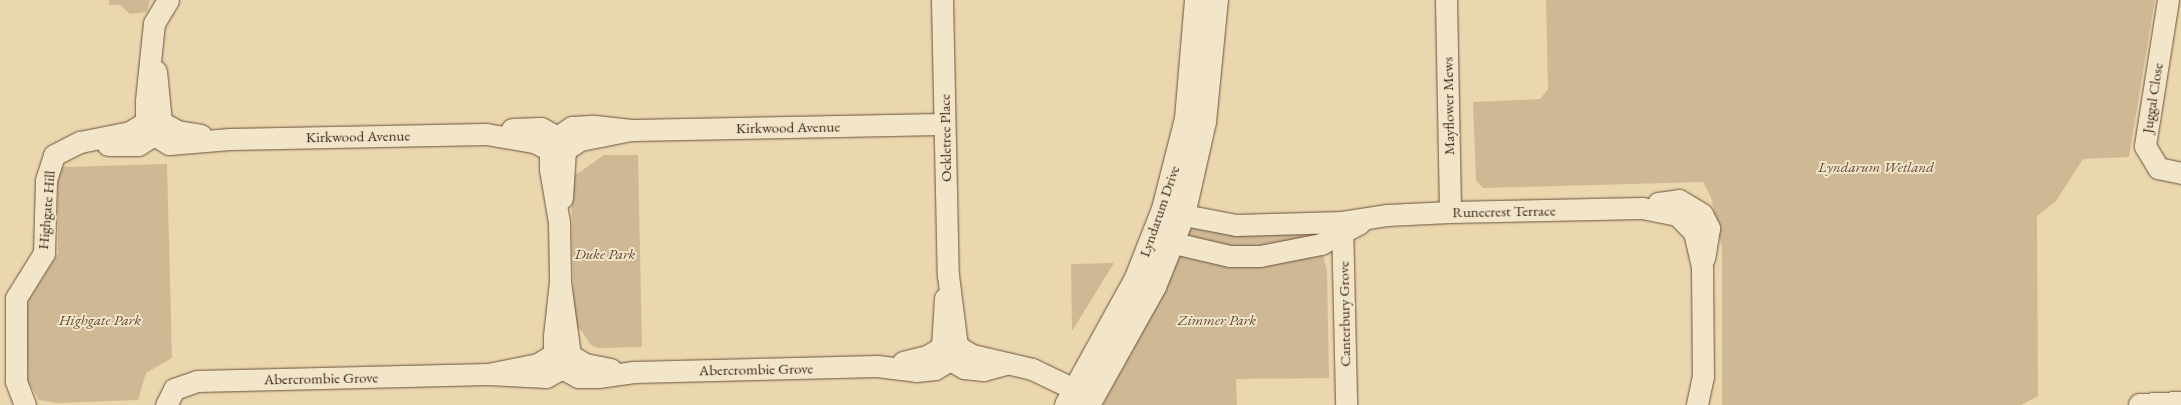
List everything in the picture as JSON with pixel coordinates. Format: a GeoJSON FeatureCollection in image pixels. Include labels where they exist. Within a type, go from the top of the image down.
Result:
{"type":"FeatureCollection","features":[{"type":"Feature","properties":{"kind":"street"},"geometry":{"type":"LineString","coordinates":[[154,125],[152,46],[154,24],[168,0]]}},
{"type":"Feature","properties":{"kind":"street","name":"Ockletree Place"},"geometry":{"type":"LineString","coordinates":[[942,0],[950,351]]}},
{"type":"Feature","properties":{"kind":"street","name":"Lyndarum Drive"},"geometry":{"type":"LineString","coordinates":[[1070,397],[1115,319],[1163,209],[1186,119],[1196,0]]}},
{"type":"Feature","properties":{"kind":"street","name":"Lyndarum Drive"},"geometry":{"type":"LineString","coordinates":[[1089,405],[1155,287],[1184,215],[1206,122],[1216,0]]}},
{"type":"Feature","properties":{"kind":"street","name":"Mayflower Mews"},"geometry":{"type":"LineString","coordinates":[[1446,0],[1450,212]]}},
{"type":"Feature","properties":{"kind":"street","name":"Juggal Close"},"geometry":{"type":"LineString","coordinates":[[2168,0],[2145,146],[2158,168],[2181,173]]}},
{"type":"Feature","properties":{"kind":"street","name":"Kirkwood Avenue"},"geometry":{"type":"LineString","coordinates":[[154,125],[177,131],[230,139],[486,134],[557,146],[572,127],[631,130],[944,124]]}},
{"type":"Feature","properties":{"kind":"street","name":"Highgate Hill"},"geometry":{"type":"LineString","coordinates":[[25,405],[16,381],[16,298],[44,253],[48,167],[54,154],[80,142],[138,145],[154,125]]}},
{"type":"Feature","properties":{"kind":"street"},"geometry":{"type":"LineString","coordinates":[[557,146],[562,359]]}},
{"type":"Feature","properties":{"kind":"street","name":"Runecrest Terrace"},"geometry":{"type":"LineString","coordinates":[[1174,243],[1230,256],[1260,256],[1291,253],[1367,218],[1450,212],[1642,208],[1679,200],[1702,214],[1709,228],[1702,267],[1703,376],[1697,405]]}},
{"type":"Feature","properties":{"kind":"street"},"geometry":{"type":"LineString","coordinates":[[1163,209],[1184,215],[1236,225],[1343,228]]}},
{"type":"Feature","properties":{"kind":"street","name":"Canterbury Grove"},"geometry":{"type":"LineString","coordinates":[[1343,228],[1346,405]]}},
{"type":"Feature","properties":{"kind":"street"},"geometry":{"type":"LineString","coordinates":[[1152,237],[1174,243]]}},
{"type":"Feature","properties":{"kind":"street"},"geometry":{"type":"LineString","coordinates":[[950,351],[1032,369],[1070,397]]}},
{"type":"Feature","properties":{"kind":"street","name":"Abercrombie Grove"},"geometry":{"type":"LineString","coordinates":[[166,405],[174,389],[197,381],[488,374],[562,359],[634,372],[877,366],[950,351]]}},
{"type":"Feature","properties":{"kind":"street","name":"Runecrest Terrace"},"geometry":{"type":"LineString","coordinates":[[1703,376],[1710,405]]}},
{"type":"Feature","properties":{"kind":"street"},"geometry":{"type":"LineString","coordinates":[[2140,405],[2181,403]]}},
{"type":"Feature","properties":{"kind":"green space"},"geometry":{"type":"Polygon","coordinates":[[[109,0],[150,0],[147,12],[130,14],[120,5],[109,5],[109,0]]]}},
{"type":"Feature","properties":{"kind":"green space","name":"Lyndarum Wetland"},"geometry":{"type":"Polygon","coordinates":[[[1546,0],[2155,0],[2129,157],[2083,159],[2056,201],[2037,216],[2038,396],[2021,405],[1722,405],[1722,248],[1711,197],[1703,182],[1483,188],[1476,181],[1473,102],[1540,99],[1548,89],[1546,0]]]}},
{"type":"Feature","properties":{"kind":"green space","name":"Duke Park"},"geometry":{"type":"Polygon","coordinates":[[[604,155],[638,155],[642,347],[598,348],[591,345],[580,329],[574,328],[571,178],[604,155]]]}},
{"type":"Feature","properties":{"kind":"green space","name":"Highgate Park"},"geometry":{"type":"Polygon","coordinates":[[[167,164],[172,358],[146,373],[138,400],[57,403],[39,400],[28,381],[26,314],[29,300],[58,253],[58,180],[61,167],[167,164]]]}},
{"type":"Feature","properties":{"kind":"green space"},"geometry":{"type":"Polygon","coordinates":[[[1188,220],[1325,228],[1326,235],[1248,252],[1182,241],[1188,220]]]}},
{"type":"Feature","properties":{"kind":"green space","name":"Zimmer Park"},"geometry":{"type":"Polygon","coordinates":[[[1306,253],[1323,255],[1327,270],[1329,378],[1236,379],[1237,405],[1103,405],[1177,255],[1306,253]]]}},
{"type":"Feature","properties":{"kind":"green space"},"geometry":{"type":"Polygon","coordinates":[[[1114,263],[1072,331],[1071,264],[1114,263]]]}}]}
